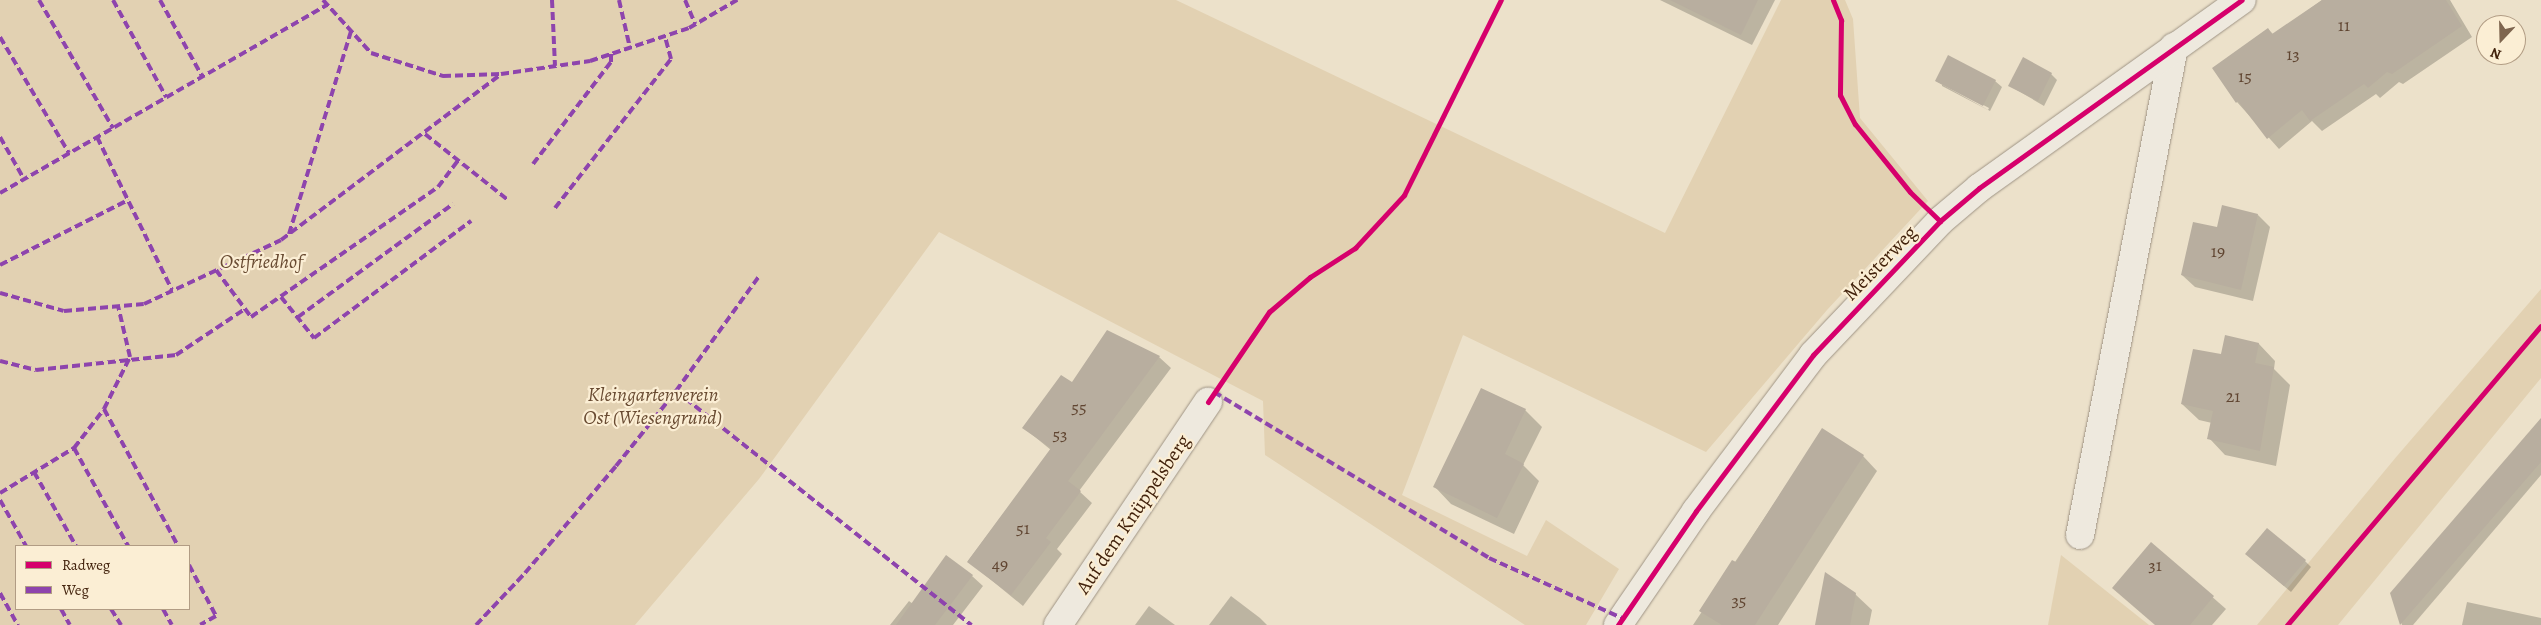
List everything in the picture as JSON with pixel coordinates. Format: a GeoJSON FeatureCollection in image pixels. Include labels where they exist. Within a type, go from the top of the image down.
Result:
{"type":"FeatureCollection","features":[{"type":"Feature","properties":{"kind":"street","name":"Meisterweg"},"geometry":{"type":"LineString","coordinates":[[1618,625],[1696,511],[1813,355],[1940,221],[1979,188],[2242,0]]}},
{"type":"Feature","properties":{"kind":"street"},"geometry":{"type":"LineString","coordinates":[[2080,535],[2174,47]]}},
{"type":"Feature","properties":{"kind":"street","name":"Auf dem Knüppelsberg"},"geometry":{"type":"LineString","coordinates":[[1058,625],[1208,402]]}},
{"type":"Feature","properties":{"kind":"green space"},"geometry":{"type":"Polygon","coordinates":[[[0,0],[1176,0],[1665,233],[1781,0],[1845,0],[1853,19],[1860,118],[1928,201],[1827,310],[1706,452],[1463,335],[1402,495],[1527,556],[1546,520],[1619,569],[1586,625],[1525,625],[1265,455],[1263,401],[939,232],[759,479],[635,625],[0,625],[0,0]]]}},
{"type":"Feature","properties":{"kind":"green space"},"geometry":{"type":"Polygon","coordinates":[[[2541,289],[2541,378],[2338,625],[2257,625],[2397,456],[2541,289]]]}},
{"type":"Feature","properties":{"kind":"green space"},"geometry":{"type":"Polygon","coordinates":[[[2061,555],[2149,625],[2048,625],[2061,555]]]}},
{"type":"Feature","properties":{"kind":"building"},"geometry":{"type":"Polygon","coordinates":[[[1670,0],[1758,0],[1741,35],[1670,0]]]}},
{"type":"Feature","properties":{"kind":"building"},"geometry":{"type":"Polygon","coordinates":[[[2322,0],[2446,0],[2462,26],[2392,74],[2387,72],[2368,88],[2364,84],[2310,121],[2302,110],[2267,139],[2238,101],[2236,103],[2212,68],[2268,28],[2272,34],[2322,0]]]}},
{"type":"Feature","properties":{"kind":"building"},"geometry":{"type":"Polygon","coordinates":[[[1948,55],[1996,80],[1983,106],[1935,81],[1948,55]]]}},
{"type":"Feature","properties":{"kind":"building"},"geometry":{"type":"Polygon","coordinates":[[[2023,57],[2052,73],[2038,101],[2008,86],[2023,57]]]}},
{"type":"Feature","properties":{"kind":"building"},"geometry":{"type":"Polygon","coordinates":[[[2222,205],[2258,214],[2241,290],[2181,275],[2193,222],[2217,227],[2222,205]]]}},
{"type":"Feature","properties":{"kind":"building"},"geometry":{"type":"Polygon","coordinates":[[[1107,330],[1160,356],[1068,481],[1081,491],[1046,538],[1051,542],[1011,595],[967,562],[1051,448],[1022,428],[1061,375],[1072,382],[1107,330]]]}},
{"type":"Feature","properties":{"kind":"building"},"geometry":{"type":"Polygon","coordinates":[[[2225,335],[2259,343],[2255,363],[2274,367],[2260,451],[2207,439],[2213,411],[2181,404],[2193,349],[2221,354],[2225,335]]]}},
{"type":"Feature","properties":{"kind":"building"},"geometry":{"type":"Polygon","coordinates":[[[1481,388],[1526,409],[1505,454],[1524,464],[1497,518],[1433,487],[1481,388]]]}},
{"type":"Feature","properties":{"kind":"building"},"geometry":{"type":"Polygon","coordinates":[[[2541,418],[2541,462],[2400,625],[2390,593],[2541,418]]]}},
{"type":"Feature","properties":{"kind":"building"},"geometry":{"type":"Polygon","coordinates":[[[1822,428],[1864,455],[1755,625],[1722,625],[1699,611],[1732,560],[1736,562],[1822,428]]]}},
{"type":"Feature","properties":{"kind":"building"},"geometry":{"type":"Polygon","coordinates":[[[2267,528],[2306,560],[2284,586],[2245,554],[2267,528]]]}},
{"type":"Feature","properties":{"kind":"building"},"geometry":{"type":"Polygon","coordinates":[[[2151,542],[2214,596],[2190,625],[2155,625],[2112,588],[2151,542]]]}},
{"type":"Feature","properties":{"kind":"building"},"geometry":{"type":"Polygon","coordinates":[[[946,555],[973,575],[935,625],[896,625],[946,555]]]}},
{"type":"Feature","properties":{"kind":"building"},"geometry":{"type":"Polygon","coordinates":[[[1825,572],[1856,593],[1850,625],[1815,625],[1825,572]]]}},
{"type":"Feature","properties":{"kind":"marked path"},"geometry":{"type":"LineString","coordinates":[[39,0],[113,128]]}},
{"type":"Feature","properties":{"kind":"marked path"},"geometry":{"type":"LineString","coordinates":[[113,0],[166,97]]}},
{"type":"Feature","properties":{"kind":"marked path"},"geometry":{"type":"LineString","coordinates":[[160,0],[202,76]]}},
{"type":"Feature","properties":{"kind":"marked path"},"geometry":{"type":"LineString","coordinates":[[323,0],[371,53],[443,76],[501,74]]}},
{"type":"Feature","properties":{"kind":"marked path"},"geometry":{"type":"LineString","coordinates":[[552,0],[555,66]]}},
{"type":"Feature","properties":{"kind":"marked path"},"geometry":{"type":"LineString","coordinates":[[619,0],[630,48]]}},
{"type":"Feature","properties":{"kind":"marked path"},"geometry":{"type":"LineString","coordinates":[[685,0],[695,24]]}},
{"type":"Feature","properties":{"kind":"marked path"},"geometry":{"type":"LineString","coordinates":[[0,293],[64,311],[144,304],[281,240],[501,74],[590,61],[689,28],[737,0]]}},
{"type":"Feature","properties":{"kind":"marked path"},"geometry":{"type":"LineString","coordinates":[[0,193],[327,5]]}},
{"type":"Feature","properties":{"kind":"marked path"},"geometry":{"type":"LineString","coordinates":[[289,234],[351,31]]}},
{"type":"Feature","properties":{"kind":"marked path"},"geometry":{"type":"LineString","coordinates":[[555,208],[671,59],[665,36]]}},
{"type":"Feature","properties":{"kind":"marked path"},"geometry":{"type":"LineString","coordinates":[[0,37],[69,153]]}},
{"type":"Feature","properties":{"kind":"marked path"},"geometry":{"type":"LineString","coordinates":[[533,164],[611,62],[611,54]]}},
{"type":"Feature","properties":{"kind":"marked path"},"geometry":{"type":"LineString","coordinates":[[425,134],[508,200]]}},
{"type":"Feature","properties":{"kind":"marked path"},"geometry":{"type":"LineString","coordinates":[[0,137],[24,179]]}},
{"type":"Feature","properties":{"kind":"marked path"},"geometry":{"type":"LineString","coordinates":[[97,137],[172,290]]}},
{"type":"Feature","properties":{"kind":"marked path"},"geometry":{"type":"LineString","coordinates":[[216,270],[251,317],[438,187],[458,160]]}},
{"type":"Feature","properties":{"kind":"marked path"},"geometry":{"type":"LineString","coordinates":[[0,265],[128,200]]}},
{"type":"Feature","properties":{"kind":"marked path"},"geometry":{"type":"LineString","coordinates":[[298,317],[453,204]]}},
{"type":"Feature","properties":{"kind":"marked path"},"geometry":{"type":"LineString","coordinates":[[281,297],[314,338],[471,221]]}},
{"type":"Feature","properties":{"kind":"marked path"},"geometry":{"type":"LineString","coordinates":[[476,625],[525,573],[616,466],[676,391],[760,275]]}},
{"type":"Feature","properties":{"kind":"marked path"},"geometry":{"type":"LineString","coordinates":[[0,493],[74,448],[104,409],[130,357],[118,306]]}},
{"type":"Feature","properties":{"kind":"marked path"},"geometry":{"type":"LineString","coordinates":[[0,361],[36,370],[176,355],[245,309]]}},
{"type":"Feature","properties":{"kind":"marked path"},"geometry":{"type":"LineString","coordinates":[[676,391],[971,625]]}},
{"type":"Feature","properties":{"kind":"marked path"},"geometry":{"type":"LineString","coordinates":[[1214,392],[1489,558],[1622,618]]}},
{"type":"Feature","properties":{"kind":"marked path"},"geometry":{"type":"LineString","coordinates":[[104,409],[177,545]]}},
{"type":"Feature","properties":{"kind":"marked path"},"geometry":{"type":"LineString","coordinates":[[74,448],[127,545]]}},
{"type":"Feature","properties":{"kind":"marked path"},"geometry":{"type":"LineString","coordinates":[[34,472],[75,545]]}},
{"type":"Feature","properties":{"kind":"marked path"},"geometry":{"type":"LineString","coordinates":[[0,500],[25,545]]}},
{"type":"Feature","properties":{"kind":"marked path"},"geometry":{"type":"LineString","coordinates":[[190,567],[216,616],[200,625]]}},
{"type":"Feature","properties":{"kind":"marked path"},"geometry":{"type":"LineString","coordinates":[[0,593],[18,625]]}},
{"type":"Feature","properties":{"kind":"marked path"},"geometry":{"type":"LineString","coordinates":[[62,610],[70,625]]}},
{"type":"Feature","properties":{"kind":"marked path"},"geometry":{"type":"LineString","coordinates":[[112,610],[121,625]]}},
{"type":"Feature","properties":{"kind":"marked path"},"geometry":{"type":"LineString","coordinates":[[164,610],[172,625]]}},
{"type":"Feature","properties":{"kind":"cycle path"},"geometry":{"type":"LineString","coordinates":[[1208,402],[1269,312],[1310,277],[1355,248],[1404,195],[1501,0]]}},
{"type":"Feature","properties":{"kind":"cycle path"},"geometry":{"type":"LineString","coordinates":[[1833,0],[1841,20],[1840,95],[1855,124],[1910,192],[1940,221]]}},
{"type":"Feature","properties":{"kind":"cycle path"},"geometry":{"type":"LineString","coordinates":[[1618,625],[1696,511],[1813,355],[1940,221],[1979,188],[2242,0]]}},
{"type":"Feature","properties":{"kind":"cycle path"},"geometry":{"type":"LineString","coordinates":[[2287,625],[2541,326]]}},
{"type":"Feature","properties":{"kind":"park label","name":"Ostfriedhof"},"geometry":{"type":"Point","coordinates":[261,261]}},
{"type":"Feature","properties":{"kind":"park label","name":"Kleingartenverein Ost (Wiesengrund)"},"geometry":{"type":"Point","coordinates":[653,406]}}]}
